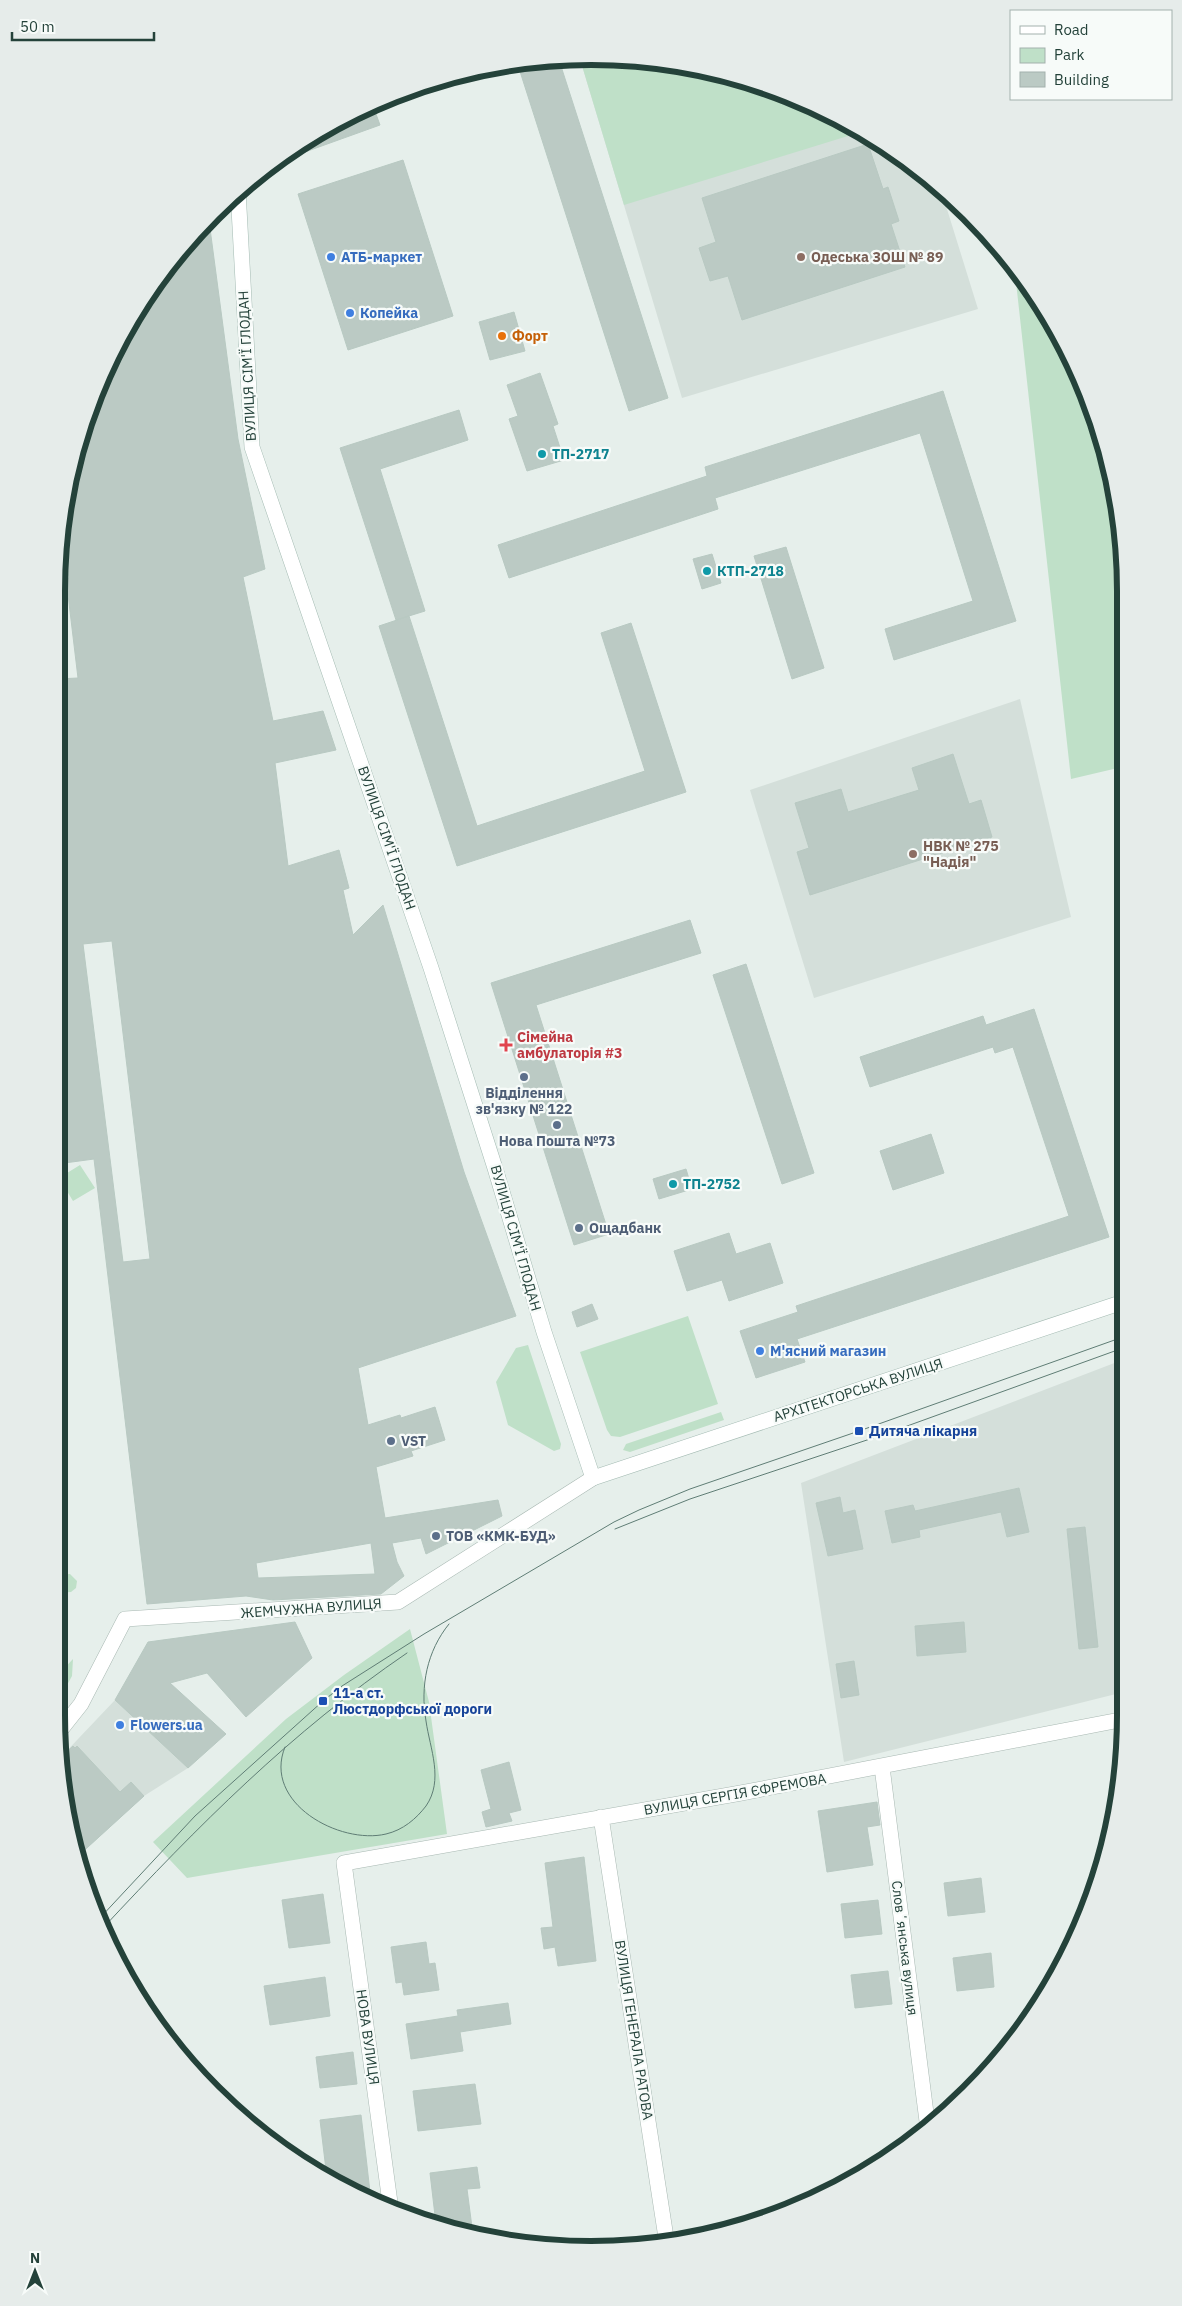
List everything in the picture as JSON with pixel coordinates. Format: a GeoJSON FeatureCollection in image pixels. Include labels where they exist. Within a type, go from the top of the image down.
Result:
{"type":"FeatureCollection","features":[{"type":"Feature","properties":{"kind":"street","name":"ВУЛИЦЯ СІМ'Ї ГЛОДАН"},"geometry":{"type":"LineString","coordinates":[[239,201],[252,447],[431,968],[495,1168],[544,1332],[593,1478]]}},
{"type":"Feature","properties":{"kind":"street","name":"АРХІТЕКТОРСЬКА ВУЛИЦЯ"},"geometry":{"type":"LineString","coordinates":[[593,1478],[1117,1304]]}},
{"type":"Feature","properties":{"kind":"street","name":"ЖЕМЧУЖНА ВУЛИЦЯ"},"geometry":{"type":"LineString","coordinates":[[65,1724],[81,1704],[125,1619],[398,1602],[593,1478]]}},
{"type":"Feature","properties":{"kind":"street","name":"ВУЛИЦЯ СЕРГІЯ ЄФРЕМОВА"},"geometry":{"type":"LineString","coordinates":[[344,1863],[882,1767],[1117,1720]]}},
{"type":"Feature","properties":{"kind":"street","name":"Словʼянська вулиця"},"geometry":{"type":"LineString","coordinates":[[882,1767],[927,2119]]}},
{"type":"Feature","properties":{"kind":"street","name":"ВУЛИЦЯ ГЕНЕРАЛА РАТОВА"},"geometry":{"type":"LineString","coordinates":[[601,1817],[666,2235]]}},
{"type":"Feature","properties":{"kind":"street","name":"НОВА ВУЛИЦЯ"},"geometry":{"type":"LineString","coordinates":[[344,1863],[390,2201]]}},
{"type":"Feature","properties":{"kind":"shaded area","name":"Одеська ЗОШ № 89"},"geometry":{"type":"Polygon","coordinates":[[[582,65],[625,66],[660,70],[694,75],[727,83],[792,105],[854,135],[911,174],[945,202],[978,309],[682,398],[582,65]]]}},
{"type":"Feature","properties":{"kind":"shaded area","name":"НВК № 275 \"Надія\""},"geometry":{"type":"Polygon","coordinates":[[[1020,699],[1071,917],[814,998],[750,790],[1020,699]]]}},
{"type":"Feature","properties":{"kind":"shaded area"},"geometry":{"type":"Polygon","coordinates":[[[1117,1362],[1117,1694],[844,1762],[801,1483],[1117,1362]]]}},
{"type":"Feature","properties":{"kind":"shaded area"},"geometry":{"type":"Polygon","coordinates":[[[115,1700],[188,1768],[144,1796],[83,1851],[75,1818],[66,1751],[115,1700]]]}},
{"type":"Feature","properties":{"kind":"green space"},"geometry":{"type":"Polygon","coordinates":[[[582,65],[625,66],[660,70],[694,75],[727,83],[792,105],[853,134],[624,205],[582,65]]]}},
{"type":"Feature","properties":{"kind":"green space"},"geometry":{"type":"Polygon","coordinates":[[[1016,282],[1047,328],[1063,358],[1089,422],[1107,488],[1116,557],[1117,768],[1071,779],[1016,282]]]}},
{"type":"Feature","properties":{"kind":"green space"},"geometry":{"type":"Polygon","coordinates":[[[80,1165],[95,1188],[73,1201],[65,1188],[65,1174],[80,1165]]]}},
{"type":"Feature","properties":{"kind":"green space"},"geometry":{"type":"Polygon","coordinates":[[[688,1316],[718,1404],[620,1437],[611,1436],[607,1430],[580,1352],[688,1316]]]}},
{"type":"Feature","properties":{"kind":"green space"},"geometry":{"type":"Polygon","coordinates":[[[528,1345],[561,1444],[560,1449],[554,1451],[508,1425],[496,1382],[516,1348],[528,1345]]]}},
{"type":"Feature","properties":{"kind":"green space"},"geometry":{"type":"Polygon","coordinates":[[[721,1412],[724,1420],[630,1452],[623,1450],[626,1444],[721,1412]]]}},
{"type":"Feature","properties":{"kind":"green space"},"geometry":{"type":"Polygon","coordinates":[[[65,1574],[70,1574],[77,1581],[76,1588],[71,1592],[65,1592],[65,1574]]]}},
{"type":"Feature","properties":{"kind":"green space"},"geometry":{"type":"Polygon","coordinates":[[[410,1629],[429,1702],[447,1834],[187,1878],[153,1842],[286,1719],[344,1675],[410,1629]]]}},
{"type":"Feature","properties":{"kind":"green space"},"geometry":{"type":"Polygon","coordinates":[[[73,1659],[72,1676],[65,1689],[65,1667],[73,1659]]]}},
{"type":"Feature","properties":{"kind":"building"},"geometry":{"type":"Polygon","coordinates":[[[561,66],[668,398],[629,411],[520,70],[561,66]]]}},
{"type":"Feature","properties":{"kind":"building"},"geometry":{"type":"Polygon","coordinates":[[[375,112],[380,125],[299,154],[328,135],[375,112]]]}},
{"type":"Feature","properties":{"kind":"building"},"geometry":{"type":"Polygon","coordinates":[[[868,144],[883,189],[888,187],[899,221],[891,224],[905,267],[742,320],[728,276],[710,281],[699,248],[716,242],[702,198],[868,144]]]}},
{"type":"Feature","properties":{"kind":"building"},"geometry":{"type":"Polygon","coordinates":[[[403,160],[453,316],[348,350],[298,194],[403,160]]]}},
{"type":"Feature","properties":{"kind":"building"},"geometry":{"type":"Polygon","coordinates":[[[210,229],[238,439],[265,569],[243,577],[273,721],[323,711],[336,750],[275,763],[288,866],[339,850],[349,888],[343,890],[353,935],[383,905],[464,1172],[516,1316],[358,1368],[368,1425],[400,1415],[401,1418],[435,1407],[445,1440],[411,1451],[413,1456],[376,1467],[385,1518],[498,1500],[502,1516],[426,1554],[421,1538],[392,1543],[397,1562],[404,1576],[381,1594],[273,1600],[246,1596],[147,1604],[94,1159],[65,1163],[65,1071],[68,1071],[65,1047],[65,679],[78,678],[66,578],[69,578],[66,558],[70,522],[75,488],[83,455],[105,390],[135,328],[182,262],[210,229]],[[112,941],[83,944],[123,1262],[150,1259],[112,941]],[[371,1543],[256,1563],[258,1578],[375,1574],[371,1543]]]}},
{"type":"Feature","properties":{"kind":"building","name":"Форт"},"geometry":{"type":"Polygon","coordinates":[[[514,312],[525,351],[490,360],[479,322],[514,312]]]}},
{"type":"Feature","properties":{"kind":"building"},"geometry":{"type":"Polygon","coordinates":[[[540,373],[558,424],[553,426],[564,460],[527,471],[509,419],[518,416],[507,385],[540,373]]]}},
{"type":"Feature","properties":{"kind":"building"},"geometry":{"type":"Polygon","coordinates":[[[943,391],[1016,621],[894,660],[885,629],[973,601],[920,433],[715,498],[718,509],[509,578],[498,545],[707,476],[705,467],[943,391]]]}},
{"type":"Feature","properties":{"kind":"building"},"geometry":{"type":"Polygon","coordinates":[[[459,410],[468,440],[380,469],[425,611],[396,620],[340,448],[459,410]]]}},
{"type":"Feature","properties":{"kind":"building"},"geometry":{"type":"Polygon","coordinates":[[[786,547],[824,668],[792,679],[754,556],[786,547]]]}},
{"type":"Feature","properties":{"kind":"building","name":"КТП-2718"},"geometry":{"type":"Polygon","coordinates":[[[712,554],[721,583],[702,589],[693,559],[712,554]]]}},
{"type":"Feature","properties":{"kind":"building"},"geometry":{"type":"Polygon","coordinates":[[[409,616],[477,826],[645,771],[601,633],[631,623],[686,792],[457,866],[379,626],[409,616]]]}},
{"type":"Feature","properties":{"kind":"building"},"geometry":{"type":"Polygon","coordinates":[[[953,754],[969,804],[981,800],[992,837],[810,895],[797,852],[809,848],[795,803],[841,789],[848,812],[919,790],[912,768],[953,754]]]}},
{"type":"Feature","properties":{"kind":"building"},"geometry":{"type":"Polygon","coordinates":[[[690,920],[701,953],[536,1005],[609,1234],[574,1245],[491,983],[690,920]]]}},
{"type":"Feature","properties":{"kind":"building"},"geometry":{"type":"Polygon","coordinates":[[[746,964],[814,1173],[782,1184],[713,975],[746,964]]]}},
{"type":"Feature","properties":{"kind":"building"},"geometry":{"type":"Polygon","coordinates":[[[1034,1009],[1109,1237],[797,1339],[805,1362],[756,1378],[740,1331],[798,1312],[796,1306],[1069,1216],[1013,1047],[995,1053],[993,1047],[870,1087],[860,1057],[983,1016],[986,1025],[1034,1009]]]}},
{"type":"Feature","properties":{"kind":"building"},"geometry":{"type":"Polygon","coordinates":[[[931,1134],[944,1173],[893,1190],[880,1151],[931,1134]]]}},
{"type":"Feature","properties":{"kind":"building","name":"ТП-2752"},"geometry":{"type":"Polygon","coordinates":[[[686,1169],[692,1189],[659,1199],[653,1179],[686,1169]]]}},
{"type":"Feature","properties":{"kind":"building"},"geometry":{"type":"Polygon","coordinates":[[[729,1233],[736,1254],[770,1243],[783,1283],[729,1301],[722,1280],[687,1291],[674,1251],[729,1233]]]}},
{"type":"Feature","properties":{"kind":"building"},"geometry":{"type":"Polygon","coordinates":[[[592,1304],[598,1319],[577,1327],[572,1312],[592,1304]]]}},
{"type":"Feature","properties":{"kind":"building"},"geometry":{"type":"Polygon","coordinates":[[[1019,1488],[1029,1532],[1007,1537],[1001,1512],[919,1530],[920,1537],[892,1543],[885,1511],[913,1505],[915,1511],[1019,1488]]]}},
{"type":"Feature","properties":{"kind":"building"},"geometry":{"type":"Polygon","coordinates":[[[840,1497],[843,1513],[855,1510],[863,1549],[828,1556],[816,1503],[840,1497]]]}},
{"type":"Feature","properties":{"kind":"building"},"geometry":{"type":"Polygon","coordinates":[[[1085,1527],[1098,1647],[1079,1649],[1067,1529],[1085,1527]]]}},
{"type":"Feature","properties":{"kind":"building"},"geometry":{"type":"Polygon","coordinates":[[[295,1622],[312,1658],[246,1717],[207,1673],[170,1683],[226,1734],[188,1768],[115,1700],[148,1642],[295,1622]]]}},
{"type":"Feature","properties":{"kind":"building"},"geometry":{"type":"Polygon","coordinates":[[[964,1622],[966,1652],[917,1656],[915,1626],[964,1622]]]}},
{"type":"Feature","properties":{"kind":"building"},"geometry":{"type":"Polygon","coordinates":[[[854,1661],[859,1695],[841,1698],[836,1664],[854,1661]]]}},
{"type":"Feature","properties":{"kind":"building"},"geometry":{"type":"Polygon","coordinates":[[[73,1746],[75,1748],[77,1746],[120,1792],[131,1782],[144,1796],[83,1851],[75,1818],[66,1752],[73,1746]]]}},
{"type":"Feature","properties":{"kind":"building"},"geometry":{"type":"Polygon","coordinates":[[[509,1762],[521,1810],[509,1813],[512,1821],[486,1827],[482,1812],[491,1809],[481,1770],[509,1762]]]}},
{"type":"Feature","properties":{"kind":"building"},"geometry":{"type":"Polygon","coordinates":[[[877,1802],[880,1825],[867,1827],[873,1865],[827,1872],[818,1811],[877,1802]]]}},
{"type":"Feature","properties":{"kind":"building"},"geometry":{"type":"Polygon","coordinates":[[[584,1857],[596,1961],[558,1966],[555,1947],[544,1949],[541,1928],[553,1927],[545,1863],[584,1857]]]}},
{"type":"Feature","properties":{"kind":"building"},"geometry":{"type":"Polygon","coordinates":[[[981,1878],[985,1912],[948,1916],[944,1883],[981,1878]]]}},
{"type":"Feature","properties":{"kind":"building"},"geometry":{"type":"Polygon","coordinates":[[[323,1894],[330,1943],[289,1948],[282,1900],[323,1894]]]}},
{"type":"Feature","properties":{"kind":"building"},"geometry":{"type":"Polygon","coordinates":[[[878,1900],[882,1934],[845,1938],[841,1904],[878,1900]]]}},
{"type":"Feature","properties":{"kind":"building"},"geometry":{"type":"Polygon","coordinates":[[[426,1942],[429,1964],[435,1963],[439,1990],[404,1995],[402,1982],[396,1983],[391,1947],[426,1942]]]}},
{"type":"Feature","properties":{"kind":"building"},"geometry":{"type":"Polygon","coordinates":[[[991,1953],[994,1987],[957,1991],[953,1958],[991,1953]]]}},
{"type":"Feature","properties":{"kind":"building"},"geometry":{"type":"Polygon","coordinates":[[[888,1971],[892,2004],[855,2008],[851,1975],[888,1971]]]}},
{"type":"Feature","properties":{"kind":"building"},"geometry":{"type":"Polygon","coordinates":[[[325,1977],[330,2016],[270,2025],[264,1986],[325,1977]]]}},
{"type":"Feature","properties":{"kind":"building"},"geometry":{"type":"Polygon","coordinates":[[[508,2003],[511,2024],[460,2032],[463,2051],[411,2059],[406,2024],[458,2016],[457,2010],[508,2003]]]}},
{"type":"Feature","properties":{"kind":"building"},"geometry":{"type":"Polygon","coordinates":[[[353,2052],[357,2084],[320,2088],[316,2057],[353,2052]]]}},
{"type":"Feature","properties":{"kind":"building"},"geometry":{"type":"Polygon","coordinates":[[[475,2084],[481,2124],[418,2131],[413,2091],[475,2084]]]}},
{"type":"Feature","properties":{"kind":"building"},"geometry":{"type":"Polygon","coordinates":[[[361,2115],[370,2192],[326,2170],[320,2120],[361,2115]]]}},
{"type":"Feature","properties":{"kind":"building"},"geometry":{"type":"Polygon","coordinates":[[[477,2167],[480,2188],[467,2189],[472,2227],[435,2217],[430,2173],[477,2167]]]}},
{"type":"Feature","properties":{"kind":"tram line"},"geometry":{"type":"LineString","coordinates":[[104,1914],[195,1816],[342,1686],[424,1634],[614,1522],[690,1489],[1117,1339]]}},
{"type":"Feature","properties":{"kind":"tram line"},"geometry":{"type":"LineString","coordinates":[[615,1529],[690,1499],[885,1434],[1117,1350]]}},
{"type":"Feature","properties":{"kind":"tram line"},"geometry":{"type":"LineString","coordinates":[[285,1747],[281,1767],[285,1786],[295,1802],[310,1816],[328,1826],[348,1833],[368,1836],[386,1834],[398,1830],[409,1823],[426,1806],[434,1786],[434,1764],[424,1708],[425,1682],[430,1657],[441,1634],[449,1624]]}},
{"type":"Feature","properties":{"kind":"tram line"},"geometry":{"type":"LineString","coordinates":[[108,1923],[174,1853],[247,1782],[324,1715],[407,1653]]}},
{"type":"Feature","properties":{"kind":"place","name":"АТБ-маркет"},"geometry":{"type":"Point","coordinates":[331,257]}},
{"type":"Feature","properties":{"kind":"place","name":"Одеська ЗОШ № 89"},"geometry":{"type":"Point","coordinates":[801,257]}},
{"type":"Feature","properties":{"kind":"place","name":"Копейка"},"geometry":{"type":"Point","coordinates":[350,313]}},
{"type":"Feature","properties":{"kind":"place","name":"Форт"},"geometry":{"type":"Point","coordinates":[502,336]}},
{"type":"Feature","properties":{"kind":"place","name":"ТП-2717"},"geometry":{"type":"Point","coordinates":[542,454]}},
{"type":"Feature","properties":{"kind":"place","name":"КТП-2718"},"geometry":{"type":"Point","coordinates":[707,571]}},
{"type":"Feature","properties":{"kind":"place","name":"НВК № 275 \"Надія\""},"geometry":{"type":"Point","coordinates":[913,854]}},
{"type":"Feature","properties":{"kind":"place","name":"Сімейна амбулаторія #3"},"geometry":{"type":"Point","coordinates":[506,1045]}},
{"type":"Feature","properties":{"kind":"place","name":"Відділення зв'язку № 122"},"geometry":{"type":"Point","coordinates":[524,1077]}},
{"type":"Feature","properties":{"kind":"place","name":"Нова Пошта №73"},"geometry":{"type":"Point","coordinates":[557,1125]}},
{"type":"Feature","properties":{"kind":"place","name":"ТП-2752"},"geometry":{"type":"Point","coordinates":[673,1184]}},
{"type":"Feature","properties":{"kind":"place","name":"Ощадбанк"},"geometry":{"type":"Point","coordinates":[579,1228]}},
{"type":"Feature","properties":{"kind":"place","name":"М'ясний магазин"},"geometry":{"type":"Point","coordinates":[760,1351]}},
{"type":"Feature","properties":{"kind":"place","name":"Дитяча лікарня"},"geometry":{"type":"Point","coordinates":[859,1431]}},
{"type":"Feature","properties":{"kind":"place","name":"VST"},"geometry":{"type":"Point","coordinates":[391,1441]}},
{"type":"Feature","properties":{"kind":"place","name":"ТОВ «КМК-БУД»"},"geometry":{"type":"Point","coordinates":[436,1536]}},
{"type":"Feature","properties":{"kind":"place","name":"11-а ст. Люстдорфської дороги"},"geometry":{"type":"Point","coordinates":[323,1701]}},
{"type":"Feature","properties":{"kind":"place","name":"Flowers.ua"},"geometry":{"type":"Point","coordinates":[120,1725]}}]}
